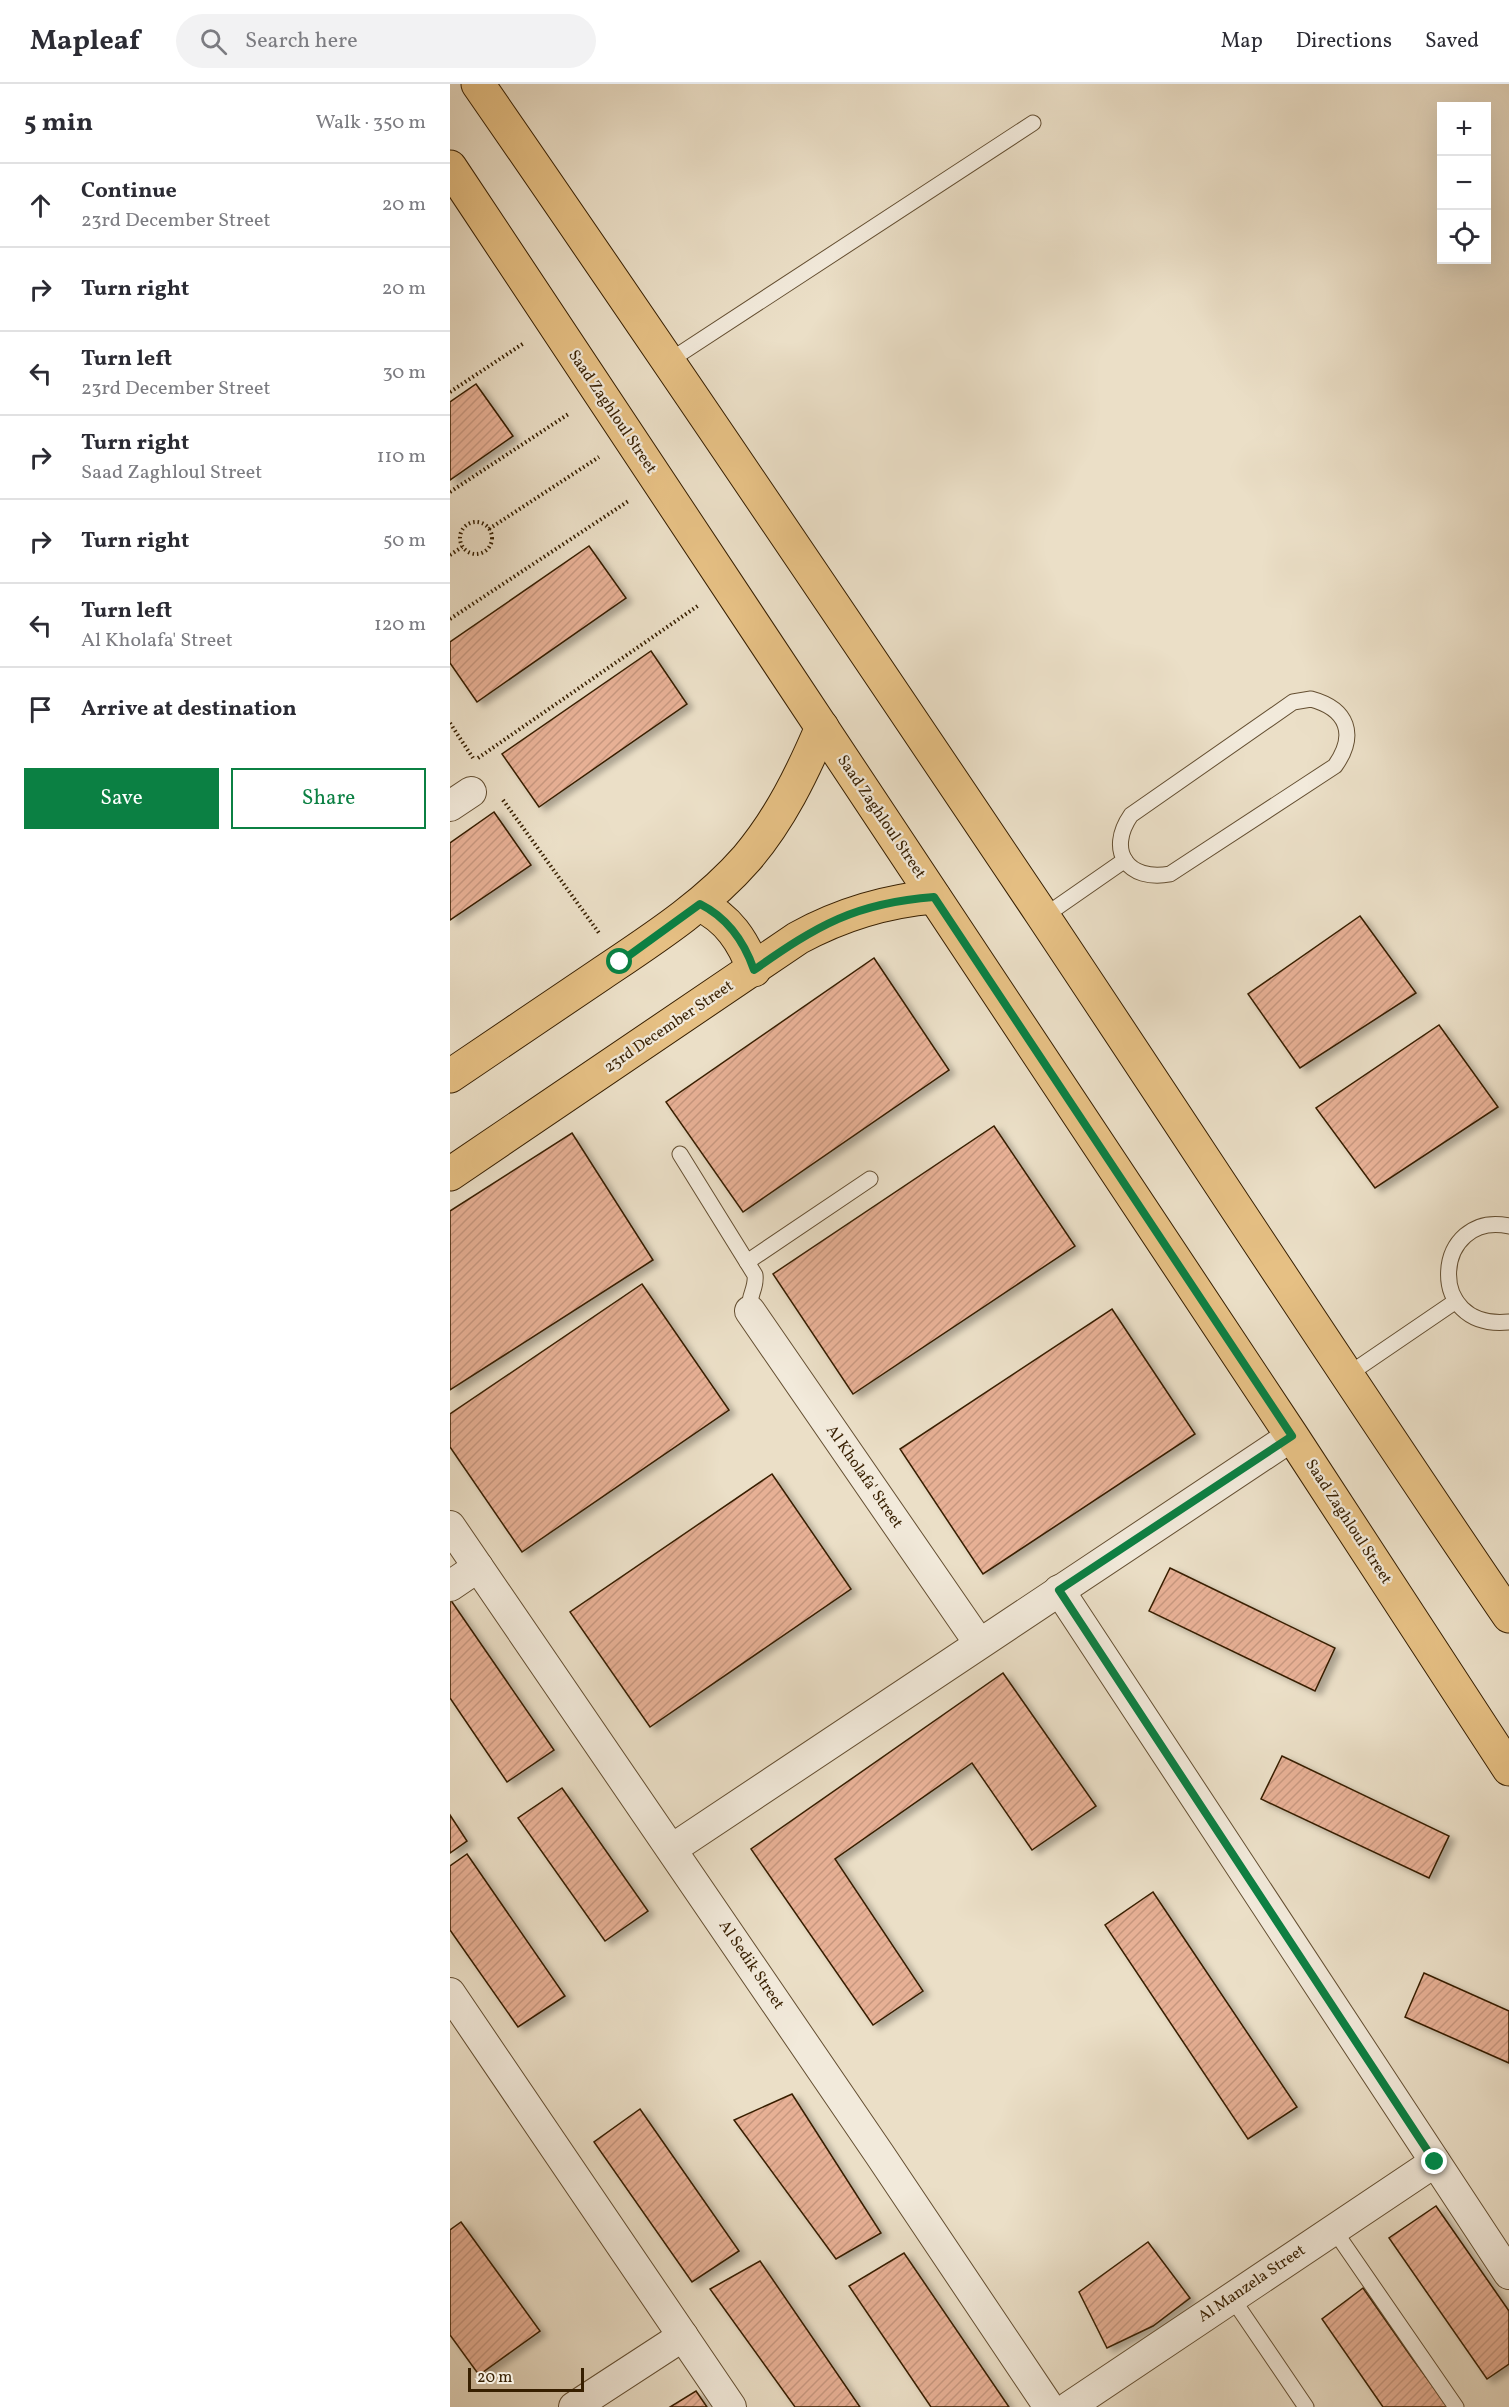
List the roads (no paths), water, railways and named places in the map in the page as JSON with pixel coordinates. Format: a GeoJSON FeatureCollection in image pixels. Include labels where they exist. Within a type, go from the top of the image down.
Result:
{"type":"FeatureCollection","features":[{"type":"Feature","properties":{"kind":"main road"},"geometry":{"type":"LineString","coordinates":[[478,84],[669,361],[1043,917],[1346,1376],[1506,1604]]}},
{"type":"Feature","properties":{"kind":"main road","name":"Saad Zaghloul Street"},"geometry":{"type":"LineString","coordinates":[[450,167],[1292,1436],[1509,1769]]}},
{"type":"Feature","properties":{"kind":"main road"},"geometry":{"type":"LineString","coordinates":[[450,1076],[620,962],[700,904],[748,856],[775,819],[802,775],[822,727]]}},
{"type":"Feature","properties":{"kind":"main road","name":"23rd December Street"},"geometry":{"type":"LineString","coordinates":[[450,1174],[798,938],[850,913],[896,901],[934,897]]}},
{"type":"Feature","properties":{"kind":"main road"},"geometry":{"type":"LineString","coordinates":[[700,904],[713,911],[739,937],[754,970]]}},
{"type":"Feature","properties":{"kind":"street","name":"Al Kholafa' Street"},"geometry":{"type":"LineString","coordinates":[[750,1311],[979,1643]]}},
{"type":"Feature","properties":{"kind":"street"},"geometry":{"type":"LineString","coordinates":[[672,1849],[1292,1436]]}},
{"type":"Feature","properties":{"kind":"street","name":"Al Sedik Street"},"geometry":{"type":"LineString","coordinates":[[450,1526],[672,1849],[1049,2407]]}},
{"type":"Feature","properties":{"kind":"street"},"geometry":{"type":"LineString","coordinates":[[450,1586],[478,1567]]}},
{"type":"Feature","properties":{"kind":"street"},"geometry":{"type":"LineString","coordinates":[[1059,1590],[1509,2274]]}},
{"type":"Feature","properties":{"kind":"street"},"geometry":{"type":"LineString","coordinates":[[450,1993],[730,2407]]}},
{"type":"Feature","properties":{"kind":"street","name":"Al Manzela Street"},"geometry":{"type":"LineString","coordinates":[[1069,2407],[1435,2162]]}},
{"type":"Feature","properties":{"kind":"street"},"geometry":{"type":"LineString","coordinates":[[574,2407],[683,2336]]}},
{"type":"Feature","properties":{"kind":"lane"},"geometry":{"type":"LineString","coordinates":[[669,361],[1033,123]]}},
{"type":"Feature","properties":{"kind":"lane"},"geometry":{"type":"LineString","coordinates":[[1311,699],[1328,704],[1342,717],[1348,734],[1345,752],[1335,766],[1170,874],[1154,877],[1137,872],[1125,860],[1120,844],[1122,828],[1131,815],[1293,702],[1311,699]]}},
{"type":"Feature","properties":{"kind":"lane"},"geometry":{"type":"LineString","coordinates":[[1043,917],[1125,860]]}},
{"type":"Feature","properties":{"kind":"lane"},"geometry":{"type":"LineString","coordinates":[[680,1154],[756,1280],[748,1299],[750,1311]]}},
{"type":"Feature","properties":{"kind":"lane"},"geometry":{"type":"LineString","coordinates":[[747,1262],[870,1179]]}},
{"type":"Feature","properties":{"kind":"lane"},"geometry":{"type":"LineString","coordinates":[[1509,1226],[1499,1224],[1483,1226],[1470,1233],[1458,1243],[1450,1256],[1447,1272],[1449,1287],[1456,1301],[1466,1313],[1495,1324],[1509,1322]]}},
{"type":"Feature","properties":{"kind":"lane"},"geometry":{"type":"LineString","coordinates":[[1346,1376],[1456,1301]]}},
{"type":"Feature","properties":{"kind":"lane"},"geometry":{"type":"LineString","coordinates":[[1334,2230],[1456,2407]]}},
{"type":"Feature","properties":{"kind":"lane"},"geometry":{"type":"LineString","coordinates":[[1232,2298],[1306,2407]]}}]}
